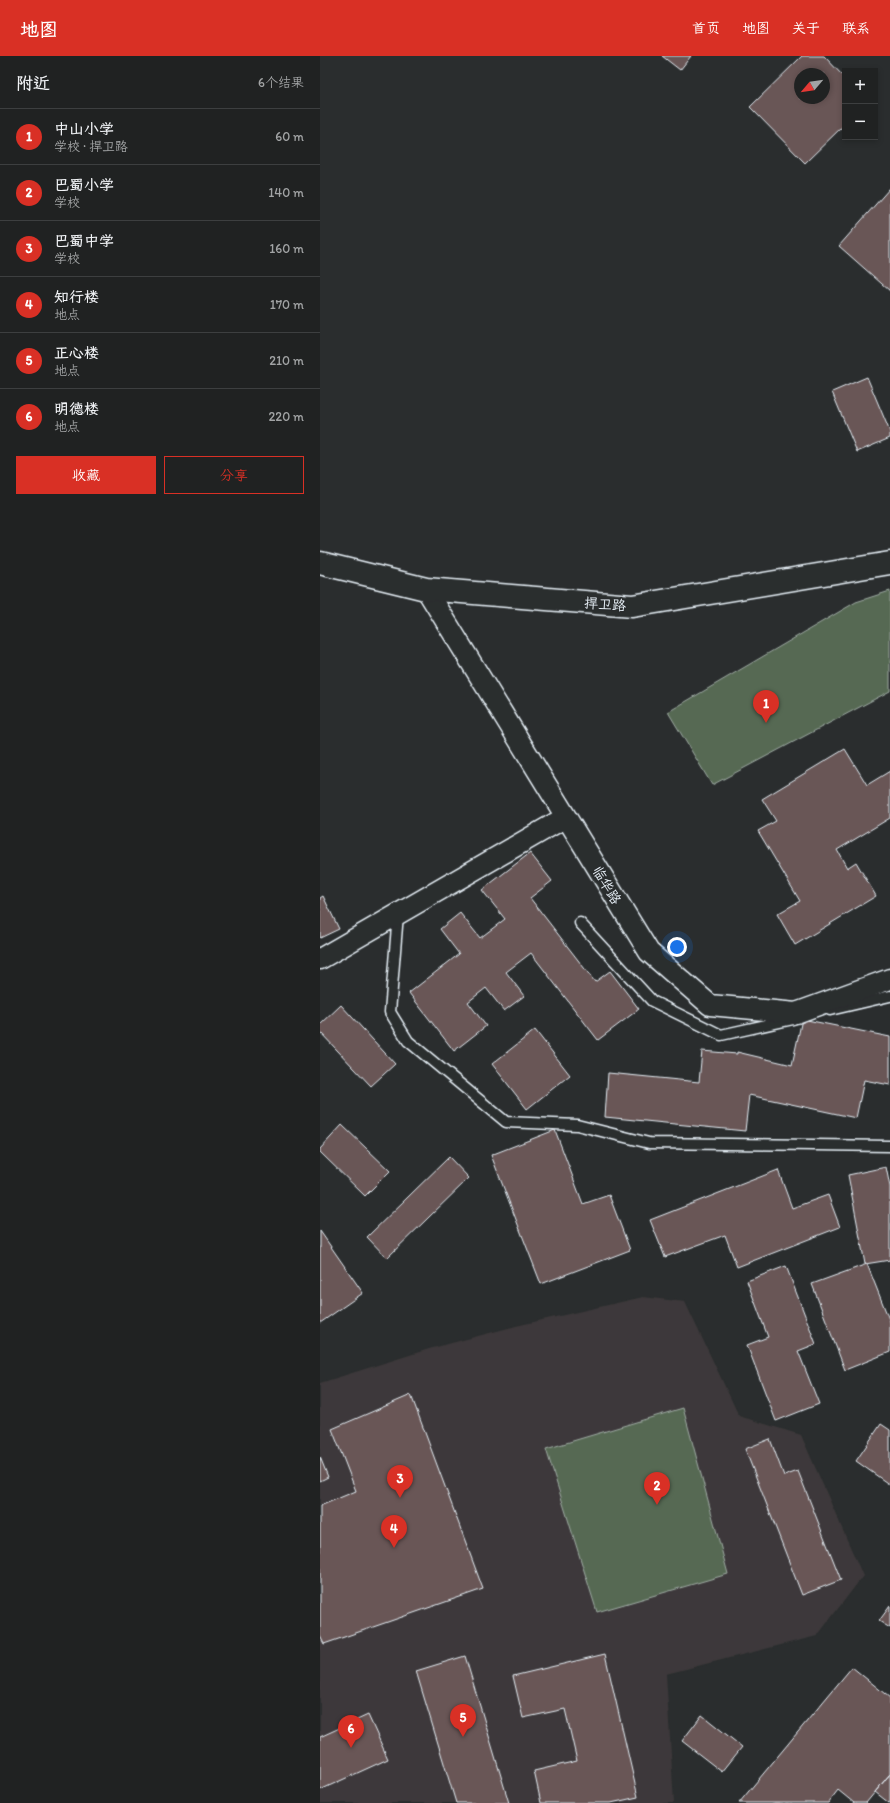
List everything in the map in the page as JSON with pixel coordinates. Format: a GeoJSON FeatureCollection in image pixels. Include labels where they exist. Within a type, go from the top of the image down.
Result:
{"type":"FeatureCollection","features":[{"type":"Feature","properties":{"kind":"street","name":"捍卫路"},"geometry":{"type":"LineString","coordinates":[[320,563],[426,589],[632,606],[890,562]]}},
{"type":"Feature","properties":{"kind":"street","name":"临华路"},"geometry":{"type":"LineString","coordinates":[[426,589],[649,952],[710,1005],[796,1013],[890,979]]}},
{"type":"Feature","properties":{"kind":"street"},"geometry":{"type":"LineString","coordinates":[[320,959],[566,817]]}},
{"type":"Feature","properties":{"kind":"lane"},"geometry":{"type":"LineString","coordinates":[[398,914],[390,1012],[408,1041],[506,1122],[577,1125],[649,1143],[890,1146]]}},
{"type":"Feature","properties":{"kind":"lane"},"geometry":{"type":"LineString","coordinates":[[580,923],[652,1001],[721,1035],[890,996]]}},
{"type":"Feature","properties":{"kind":"shaded area"},"geometry":{"type":"Polygon","coordinates":[[[643,1297],[685,1302],[739,1416],[801,1435],[863,1576],[817,1636],[666,1674],[674,1803],[320,1803],[320,1383],[429,1349],[516,1326],[643,1297]]]}},
{"type":"Feature","properties":{"kind":"green space"},"geometry":{"type":"Polygon","coordinates":[[[890,591],[890,691],[712,785],[668,712],[856,602],[890,591]]]}},
{"type":"Feature","properties":{"kind":"green space"},"geometry":{"type":"Polygon","coordinates":[[[683,1408],[728,1574],[597,1612],[546,1449],[683,1408]]]}},
{"type":"Feature","properties":{"kind":"building"},"geometry":{"type":"Polygon","coordinates":[[[662,56],[691,56],[680,70],[662,56]]]}},
{"type":"Feature","properties":{"kind":"building"},"geometry":{"type":"Polygon","coordinates":[[[802,56],[824,56],[842,75],[842,127],[805,163],[750,107],[802,56]]]}},
{"type":"Feature","properties":{"kind":"building"},"geometry":{"type":"Polygon","coordinates":[[[890,188],[890,291],[839,246],[890,188]]]}},
{"type":"Feature","properties":{"kind":"building"},"geometry":{"type":"Polygon","coordinates":[[[867,377],[890,432],[890,438],[857,452],[832,392],[867,377]]]}},
{"type":"Feature","properties":{"kind":"building"},"geometry":{"type":"Polygon","coordinates":[[[845,749],[867,785],[890,771],[890,818],[837,850],[847,868],[856,862],[876,896],[795,945],[777,914],[800,901],[758,831],[776,821],[762,799],[845,749]]]}},
{"type":"Feature","properties":{"kind":"building"},"geometry":{"type":"Polygon","coordinates":[[[530,853],[552,881],[530,898],[595,982],[610,971],[639,1009],[598,1040],[531,953],[506,972],[524,996],[504,1011],[486,988],[468,1002],[486,1026],[454,1051],[409,993],[459,954],[440,929],[460,913],[480,938],[505,919],[482,890],[530,853]]]}},
{"type":"Feature","properties":{"kind":"building"},"geometry":{"type":"Polygon","coordinates":[[[323,896],[339,929],[320,938],[320,898],[323,896]]]}},
{"type":"Feature","properties":{"kind":"building"},"geometry":{"type":"Polygon","coordinates":[[[341,1005],[395,1064],[371,1086],[320,1032],[320,1025],[341,1005]]]}},
{"type":"Feature","properties":{"kind":"building"},"geometry":{"type":"Polygon","coordinates":[[[802,1019],[890,1037],[890,1085],[864,1080],[856,1118],[749,1095],[745,1131],[605,1117],[608,1073],[699,1082],[702,1051],[737,1054],[737,1052],[792,1065],[802,1019]]]}},
{"type":"Feature","properties":{"kind":"building"},"geometry":{"type":"Polygon","coordinates":[[[535,1030],[570,1075],[527,1109],[492,1064],[535,1030]]]}},
{"type":"Feature","properties":{"kind":"building"},"geometry":{"type":"Polygon","coordinates":[[[342,1125],[390,1171],[365,1196],[320,1152],[320,1149],[342,1125]]]}},
{"type":"Feature","properties":{"kind":"building"},"geometry":{"type":"Polygon","coordinates":[[[555,1130],[583,1204],[609,1195],[630,1250],[541,1284],[491,1155],[555,1130]]]}},
{"type":"Feature","properties":{"kind":"building"},"geometry":{"type":"Polygon","coordinates":[[[449,1157],[469,1178],[387,1258],[367,1237],[449,1157]]]}},
{"type":"Feature","properties":{"kind":"building"},"geometry":{"type":"Polygon","coordinates":[[[886,1167],[890,1187],[890,1260],[865,1264],[848,1175],[886,1167]]]}},
{"type":"Feature","properties":{"kind":"building"},"geometry":{"type":"Polygon","coordinates":[[[778,1170],[792,1208],[828,1195],[840,1227],[737,1267],[725,1235],[665,1257],[650,1220],[778,1170]]]}},
{"type":"Feature","properties":{"kind":"building"},"geometry":{"type":"Polygon","coordinates":[[[320,1231],[363,1293],[320,1323],[320,1231]]]}},
{"type":"Feature","properties":{"kind":"building"},"geometry":{"type":"Polygon","coordinates":[[[867,1264],[890,1322],[890,1352],[845,1370],[812,1284],[867,1264]]]}},
{"type":"Feature","properties":{"kind":"building"},"geometry":{"type":"Polygon","coordinates":[[[786,1266],[816,1344],[798,1351],[819,1404],[776,1421],[747,1345],[768,1337],[747,1281],[786,1266]]]}},
{"type":"Feature","properties":{"kind":"building"},"geometry":{"type":"Polygon","coordinates":[[[411,1395],[483,1589],[324,1644],[320,1636],[320,1506],[356,1491],[332,1429],[411,1395]]]}},
{"type":"Feature","properties":{"kind":"building"},"geometry":{"type":"Polygon","coordinates":[[[881,1424],[890,1430],[890,1485],[856,1461],[881,1424]]]}},
{"type":"Feature","properties":{"kind":"building"},"geometry":{"type":"Polygon","coordinates":[[[770,1439],[784,1476],[798,1471],[841,1580],[802,1595],[745,1449],[770,1439]]]}},
{"type":"Feature","properties":{"kind":"building"},"geometry":{"type":"Polygon","coordinates":[[[320,1457],[328,1477],[320,1481],[320,1457]]]}},
{"type":"Feature","properties":{"kind":"building"},"geometry":{"type":"Polygon","coordinates":[[[890,1606],[890,1628],[879,1621],[890,1606]]]}},
{"type":"Feature","properties":{"kind":"building"},"geometry":{"type":"Polygon","coordinates":[[[605,1654],[638,1797],[611,1803],[541,1803],[534,1771],[577,1761],[565,1709],[523,1718],[513,1676],[605,1654]]]}},
{"type":"Feature","properties":{"kind":"building"},"geometry":{"type":"Polygon","coordinates":[[[465,1656],[509,1803],[456,1803],[416,1671],[465,1656]]]}},
{"type":"Feature","properties":{"kind":"building"},"geometry":{"type":"Polygon","coordinates":[[[852,1667],[890,1698],[890,1774],[866,1803],[854,1803],[838,1790],[828,1803],[739,1803],[852,1667]]]}},
{"type":"Feature","properties":{"kind":"building"},"geometry":{"type":"Polygon","coordinates":[[[368,1715],[388,1759],[320,1790],[320,1737],[368,1715]]]}},
{"type":"Feature","properties":{"kind":"building"},"geometry":{"type":"Polygon","coordinates":[[[702,1715],[742,1747],[722,1772],[682,1741],[702,1715]]]}},
{"type":"Feature","properties":{"kind":"building"},"geometry":{"type":"Polygon","coordinates":[[[890,1774],[890,1803],[889,1803],[875,1792],[890,1774]]]}},
{"type":"Feature","properties":{"kind":"place","name":"中山小学"},"geometry":{"type":"Point","coordinates":[766,723]}},
{"type":"Feature","properties":{"kind":"place","name":"巴蜀中学"},"geometry":{"type":"Point","coordinates":[400,1498]}},
{"type":"Feature","properties":{"kind":"place","name":"巴蜀小学"},"geometry":{"type":"Point","coordinates":[657,1505]}},
{"type":"Feature","properties":{"kind":"place","name":"知行楼"},"geometry":{"type":"Point","coordinates":[394,1548]}},
{"type":"Feature","properties":{"kind":"place","name":"正心楼"},"geometry":{"type":"Point","coordinates":[463,1737]}},
{"type":"Feature","properties":{"kind":"place","name":"明德楼"},"geometry":{"type":"Point","coordinates":[351,1748]}}]}
